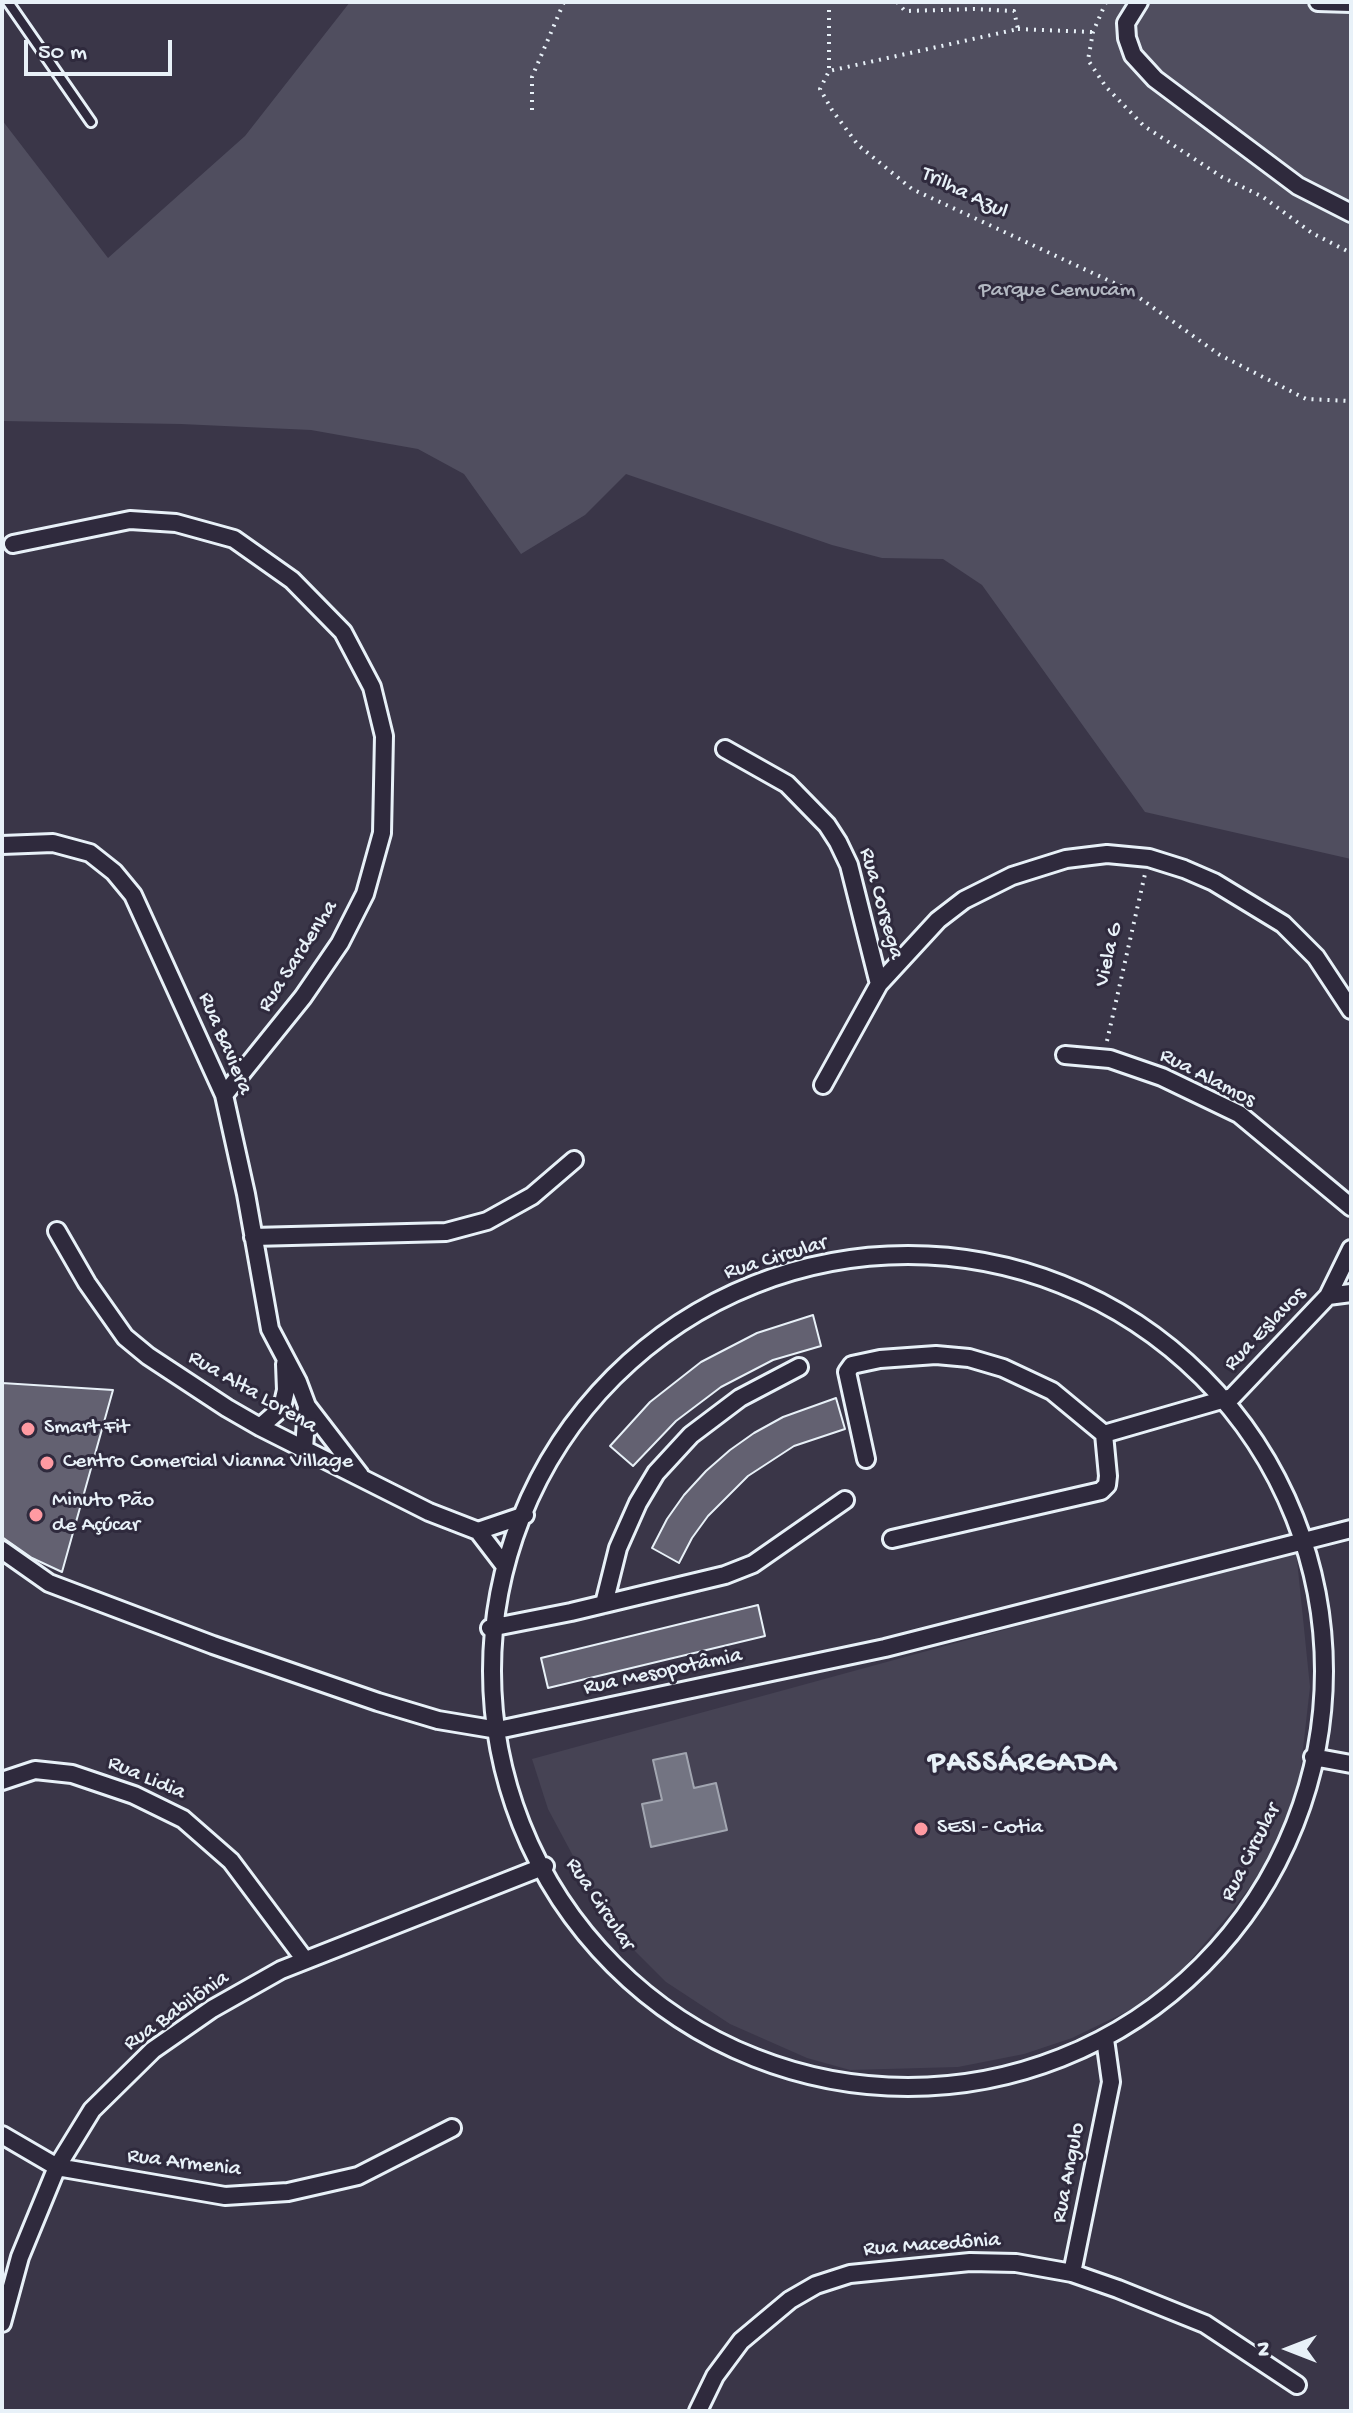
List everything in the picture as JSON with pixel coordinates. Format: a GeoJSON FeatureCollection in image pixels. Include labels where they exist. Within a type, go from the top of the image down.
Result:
{"type":"FeatureCollection","features":[{"type":"Feature","properties":{"kind":"street"},"geometry":{"type":"LineString","coordinates":[[1139,2],[1126,23],[1127,38],[1133,55],[1155,79],[1298,186],[1351,213]]}},
{"type":"Feature","properties":{"kind":"street"},"geometry":{"type":"LineString","coordinates":[[1318,2],[1351,3]]}},
{"type":"Feature","properties":{"kind":"street","name":"Rua Sardenha"},"geometry":{"type":"LineString","coordinates":[[13,544],[130,520],[176,523],[234,539],[292,580],[343,632],[372,687],[384,736],[382,833],[365,894],[340,943],[303,997],[224,1095]]}},
{"type":"Feature","properties":{"kind":"street","name":"Rua Corsega"},"geometry":{"type":"LineString","coordinates":[[725,749],[787,784],[827,825],[849,865],[879,984]]}},
{"type":"Feature","properties":{"kind":"street","name":"Rua Baviera"},"geometry":{"type":"LineString","coordinates":[[2,845],[53,843],[90,853],[114,872],[133,895],[224,1095],[237,1146],[270,1329],[307,1406],[363,1479]]}},
{"type":"Feature","properties":{"kind":"street"},"geometry":{"type":"LineString","coordinates":[[823,1085],[879,984],[938,920],[964,900],[1012,876],[1066,859],[1107,854],[1149,858],[1214,882],[1283,924],[1316,957],[1351,1010]]}},
{"type":"Feature","properties":{"kind":"street","name":"Rua Alamos"},"geometry":{"type":"LineString","coordinates":[[1065,1055],[1103,1059],[1162,1077],[1239,1114],[1351,1207]]}},
{"type":"Feature","properties":{"kind":"street"},"geometry":{"type":"LineString","coordinates":[[253,1237],[446,1232],[487,1221],[532,1196],[574,1160]]}},
{"type":"Feature","properties":{"kind":"street","name":"Rua Alta Lorena"},"geometry":{"type":"LineString","coordinates":[[57,1231],[87,1283],[125,1337],[148,1356],[260,1427],[429,1512],[478,1531]]}},
{"type":"Feature","properties":{"kind":"street","name":"Rua Eslavos"},"geometry":{"type":"LineString","coordinates":[[1232,1397],[1328,1296],[1351,1249]]}},
{"type":"Feature","properties":{"kind":"street","name":"Rua Circular"},"geometry":{"type":"LineString","coordinates":[[951,1255],[997,1261],[1049,1278],[1105,1304],[1164,1341],[1232,1397],[1267,1454],[1305,1541],[1319,1679],[1313,1757],[1299,1813],[1252,1908],[1218,1950],[1165,2002],[1105,2039],[1032,2068],[968,2084],[865,2089],[827,2084],[729,2049],[688,2028],[625,1979],[595,1947],[545,1866],[511,1790],[488,1661],[490,1628],[504,1565],[525,1515],[550,1459],[632,1355],[688,1314],[744,1287],[877,1256],[951,1255]]}},
{"type":"Feature","properties":{"kind":"street"},"geometry":{"type":"LineString","coordinates":[[1328,1296],[1351,1293]]}},
{"type":"Feature","properties":{"kind":"street"},"geometry":{"type":"LineString","coordinates":[[866,1459],[847,1372],[852,1365],[880,1359],[936,1355],[969,1358],[1003,1368],[1052,1391],[1104,1434],[1108,1476],[1107,1485],[1101,1491],[892,1539]]}},
{"type":"Feature","properties":{"kind":"street"},"geometry":{"type":"LineString","coordinates":[[260,1427],[283,1403],[286,1390],[284,1359]]}},
{"type":"Feature","properties":{"kind":"street"},"geometry":{"type":"LineString","coordinates":[[604,1604],[618,1548],[638,1503],[656,1473],[691,1435],[740,1398],[799,1367]]}},
{"type":"Feature","properties":{"kind":"street"},"geometry":{"type":"LineString","coordinates":[[1104,1434],[1232,1397]]}},
{"type":"Feature","properties":{"kind":"street","name":"Rua Baviera"},"geometry":{"type":"LineString","coordinates":[[304,1449],[307,1406]]}},
{"type":"Feature","properties":{"kind":"street"},"geometry":{"type":"LineString","coordinates":[[490,1628],[725,1575],[753,1564],[845,1500]]}},
{"type":"Feature","properties":{"kind":"street"},"geometry":{"type":"LineString","coordinates":[[504,1565],[478,1531],[525,1515]]}},
{"type":"Feature","properties":{"kind":"street","name":"Rua Mesopotâmia"},"geometry":{"type":"LineString","coordinates":[[2,1550],[49,1583],[213,1645],[438,1720],[498,1730],[885,1648],[1351,1529]]}},
{"type":"Feature","properties":{"kind":"street"},"geometry":{"type":"LineString","coordinates":[[1313,1757],[1351,1764]]}},
{"type":"Feature","properties":{"kind":"street","name":"Rua Lidia"},"geometry":{"type":"LineString","coordinates":[[2,1781],[35,1770],[72,1774],[134,1795],[183,1819],[231,1861],[305,1960]]}},
{"type":"Feature","properties":{"kind":"street","name":"Rua Babilônia"},"geometry":{"type":"LineString","coordinates":[[2,2323],[20,2257],[57,2167],[92,2110],[153,2050],[212,2009],[281,1970],[545,1866]]}},
{"type":"Feature","properties":{"kind":"street","name":"Rua Angulo"},"geometry":{"type":"LineString","coordinates":[[1072,2273],[1111,2082],[1105,2039]]}},
{"type":"Feature","properties":{"kind":"street","name":"Rua Armenia"},"geometry":{"type":"LineString","coordinates":[[2,2135],[57,2167],[225,2196],[288,2192],[358,2176],[452,2128]]}},
{"type":"Feature","properties":{"kind":"street","name":"Rua Macedônia"},"geometry":{"type":"LineString","coordinates":[[698,2411],[715,2376],[741,2341],[790,2300],[816,2285],[850,2274],[970,2262],[1016,2263],[1072,2273],[1205,2324],[1297,2385]]}},
{"type":"Feature","properties":{"kind":"lane"},"geometry":{"type":"LineString","coordinates":[[8,2],[91,122]]}},
{"type":"Feature","properties":{"kind":"path"},"geometry":{"type":"LineString","coordinates":[[532,110],[532,77],[564,2]]}},
{"type":"Feature","properties":{"kind":"path"},"geometry":{"type":"LineString","coordinates":[[829,2],[829,71],[1018,29],[1093,32]]}},
{"type":"Feature","properties":{"kind":"path"},"geometry":{"type":"LineString","coordinates":[[897,2],[905,11],[1014,11],[1018,29]]}},
{"type":"Feature","properties":{"kind":"path"},"geometry":{"type":"LineString","coordinates":[[1106,2],[1093,32],[1088,60],[1106,87],[1144,126],[1222,177],[1263,197],[1312,233],[1351,253]]}},
{"type":"Feature","properties":{"kind":"path","name":"Trilha Azul"},"geometry":{"type":"LineString","coordinates":[[829,71],[820,89],[832,110],[858,145],[912,189],[1127,289],[1220,355],[1306,399],[1351,401]]}},
{"type":"Feature","properties":{"kind":"path","name":"Viela G"},"geometry":{"type":"LineString","coordinates":[[1103,1059],[1149,858]]}},
{"type":"Feature","properties":{"kind":"shaded area","name":"SESI - Cotia"},"geometry":{"type":"Polygon","coordinates":[[[1296,1550],[1310,1687],[1300,1775],[1278,1849],[1231,1912],[1177,1976],[1130,2010],[1072,2038],[1024,2054],[958,2067],[850,2070],[807,2058],[730,2024],[666,1982],[611,1927],[548,1809],[532,1759],[1296,1550]]]}},
{"type":"Feature","properties":{"kind":"green space","name":"Parque Cemucam"},"geometry":{"type":"Polygon","coordinates":[[[350,2],[1351,2],[1351,859],[1145,812],[982,585],[943,559],[882,558],[832,545],[626,474],[585,515],[521,554],[464,474],[418,449],[311,430],[2,421],[2,120],[108,258],[245,136],[350,2]]]}},
{"type":"Feature","properties":{"kind":"water"},"geometry":{"type":"Polygon","coordinates":[[[686,1753],[694,1788],[716,1783],[727,1830],[651,1847],[642,1804],[662,1800],[653,1760],[686,1753]]]}},
{"type":"Feature","properties":{"kind":"building"},"geometry":{"type":"Polygon","coordinates":[[[813,1315],[821,1346],[773,1360],[721,1387],[676,1421],[633,1466],[610,1446],[650,1402],[701,1362],[757,1333],[813,1315]]]}},
{"type":"Feature","properties":{"kind":"building","name":"Centro Comercial Vianna Village"},"geometry":{"type":"Polygon","coordinates":[[[2,1383],[113,1390],[62,1572],[32,1558],[2,1537],[2,1383]]]}},
{"type":"Feature","properties":{"kind":"building"},"geometry":{"type":"Polygon","coordinates":[[[836,1398],[845,1429],[794,1446],[748,1476],[708,1516],[679,1563],[652,1548],[684,1495],[730,1450],[783,1417],[836,1398]]]}},
{"type":"Feature","properties":{"kind":"building"},"geometry":{"type":"Polygon","coordinates":[[[758,1605],[765,1636],[548,1688],[541,1658],[758,1605]]]}},
{"type":"Feature","properties":{"kind":"place","name":"Smart Fit"},"geometry":{"type":"Point","coordinates":[28,1429]}},
{"type":"Feature","properties":{"kind":"place","name":"Centro Comercial Vianna Village"},"geometry":{"type":"Point","coordinates":[47,1463]}},
{"type":"Feature","properties":{"kind":"place","name":"Minuto Pão de Açúcar"},"geometry":{"type":"Point","coordinates":[36,1515]}},
{"type":"Feature","properties":{"kind":"place","name":"SESI - Cotia"},"geometry":{"type":"Point","coordinates":[921,1829]}},
{"type":"Feature","properties":{"kind":"district","name":"PASSÁRGADA"},"geometry":{"type":"Point","coordinates":[1023,1765]}}]}
